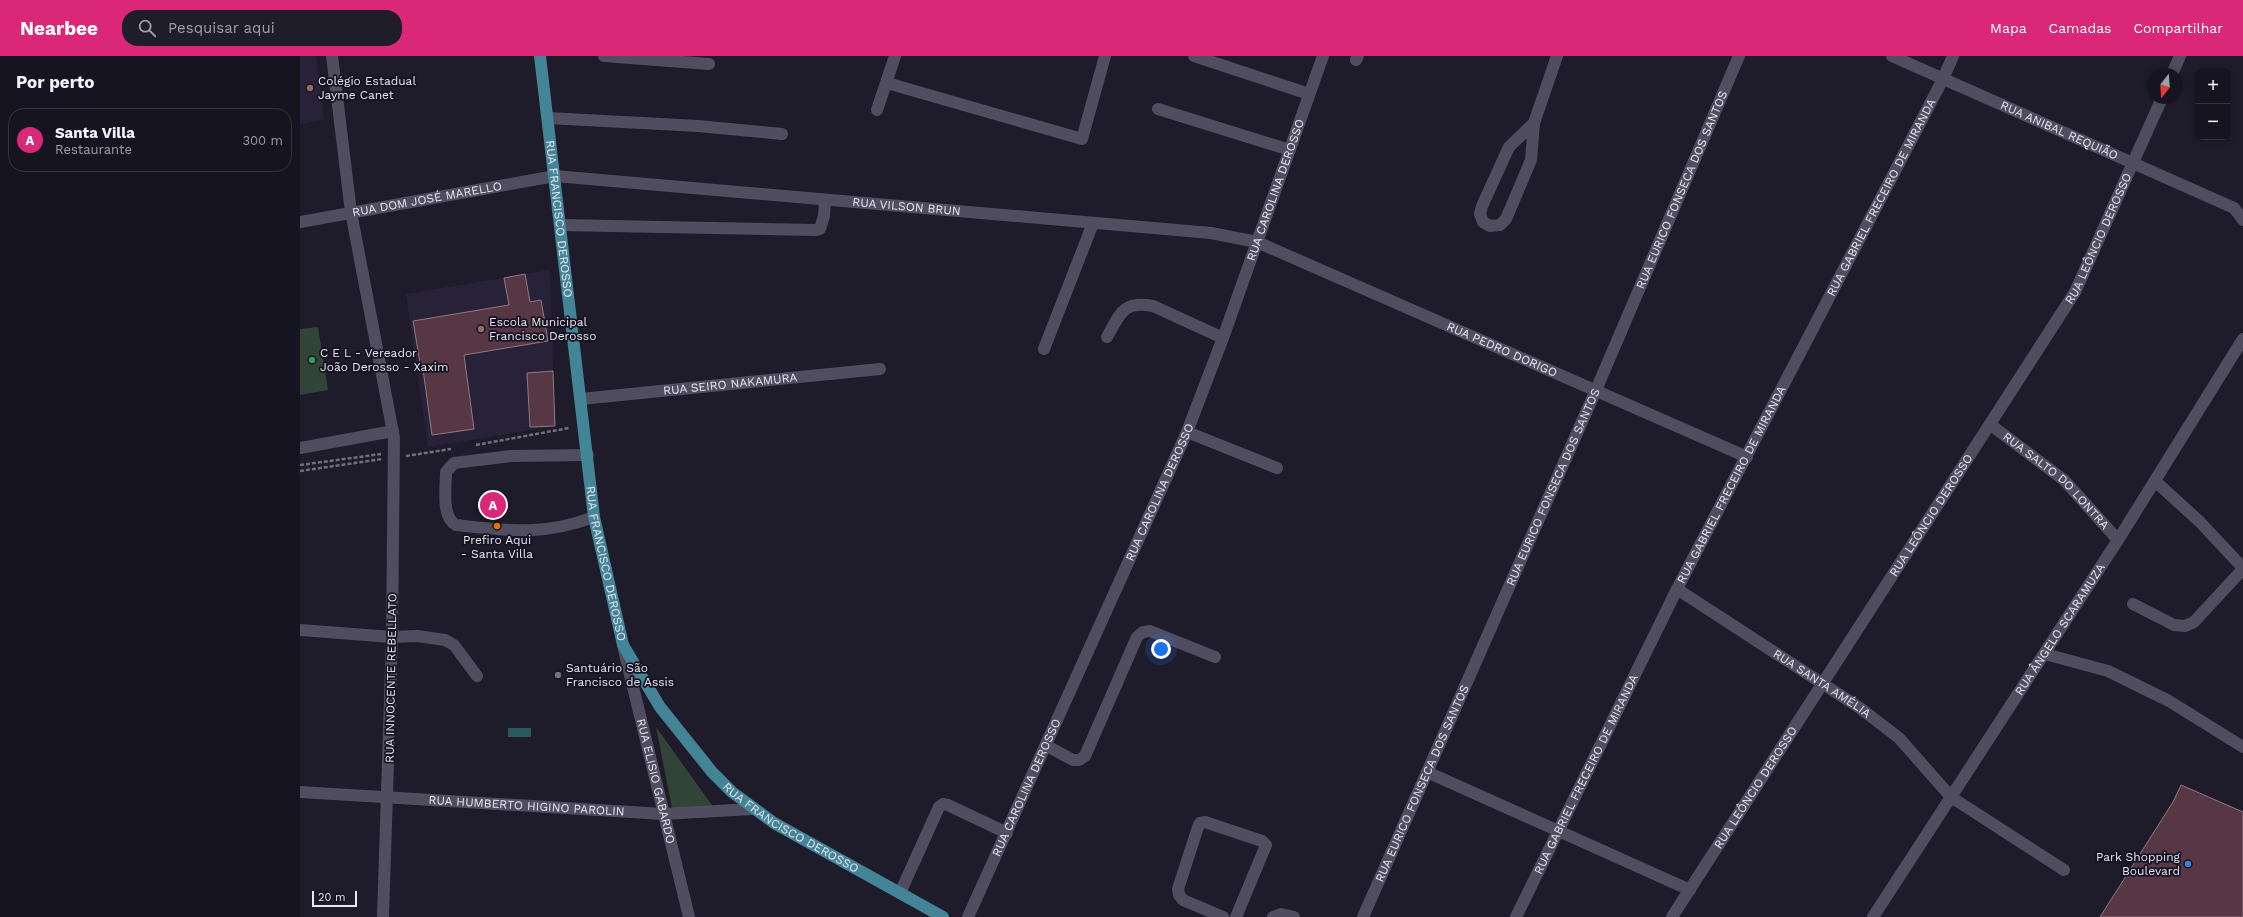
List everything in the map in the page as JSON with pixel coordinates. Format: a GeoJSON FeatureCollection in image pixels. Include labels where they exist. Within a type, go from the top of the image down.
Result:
{"type":"FeatureCollection","features":[{"type":"Feature","properties":{"kind":"main road","name":"RUA FRANCISCO DEROSSO"},"geometry":{"type":"LineString","coordinates":[[540,56],[588,455],[594,517],[623,645],[660,707],[712,772],[753,809],[781,827],[943,917]]}},
{"type":"Feature","properties":{"kind":"street","name":"RUA INNOCENTE REBELLATO"},"geometry":{"type":"LineString","coordinates":[[332,56],[351,212],[394,435],[392,637],[383,917]]}},
{"type":"Feature","properties":{"kind":"street"},"geometry":{"type":"LineString","coordinates":[[604,56],[710,64]]}},
{"type":"Feature","properties":{"kind":"street"},"geometry":{"type":"LineString","coordinates":[[877,110],[895,56]]}},
{"type":"Feature","properties":{"kind":"street"},"geometry":{"type":"LineString","coordinates":[[887,83],[1082,139],[1104,56]]}},
{"type":"Feature","properties":{"kind":"street"},"geometry":{"type":"LineString","coordinates":[[1194,56],[1309,94]]}},
{"type":"Feature","properties":{"kind":"street","name":"RUA CAROLINA DEROSSO"},"geometry":{"type":"LineString","coordinates":[[968,917],[1047,746],[1187,432],[1223,338],[1323,56]]}},
{"type":"Feature","properties":{"kind":"street"},"geometry":{"type":"LineString","coordinates":[[1534,123],[1509,147],[1482,206],[1480,214],[1483,222],[1490,226],[1500,225],[1509,212],[1531,160],[1534,123],[1557,56]]}},
{"type":"Feature","properties":{"kind":"street","name":"RUA EURICO FONSECA DOS SANTOS"},"geometry":{"type":"LineString","coordinates":[[1363,917],[1596,390],[1739,56]]}},
{"type":"Feature","properties":{"kind":"street","name":"RUA ANIBAL REQUIÃO"},"geometry":{"type":"LineString","coordinates":[[1892,56],[2134,163],[2238,204],[2243,220]]}},
{"type":"Feature","properties":{"kind":"street","name":"RUA GABRIEL FRECEIRO DE MIRANDA"},"geometry":{"type":"LineString","coordinates":[[1516,917],[1677,589],[1943,79],[1953,56]]}},
{"type":"Feature","properties":{"kind":"street"},"geometry":{"type":"LineString","coordinates":[[2175,68],[2180,56]]}},
{"type":"Feature","properties":{"kind":"street","name":"RUA LEÔNCIO DEROSSO"},"geometry":{"type":"LineString","coordinates":[[1672,917],[1821,683],[1991,425],[2075,292],[2159,104]]}},
{"type":"Feature","properties":{"kind":"street"},"geometry":{"type":"LineString","coordinates":[[1158,109],[1290,150]]}},
{"type":"Feature","properties":{"kind":"street"},"geometry":{"type":"LineString","coordinates":[[548,118],[698,126],[782,134]]}},
{"type":"Feature","properties":{"kind":"street","name":"RUA DOM JOSÉ MARELLO"},"geometry":{"type":"LineString","coordinates":[[300,222],[555,176]]}},
{"type":"Feature","properties":{"kind":"street","name":"RUA VILSON BRUN"},"geometry":{"type":"LineString","coordinates":[[555,176],[1211,232],[1257,242]]}},
{"type":"Feature","properties":{"kind":"street"},"geometry":{"type":"LineString","coordinates":[[560,225],[816,230],[820,229],[823,224],[825,200]]}},
{"type":"Feature","properties":{"kind":"street"},"geometry":{"type":"LineString","coordinates":[[1044,350],[1093,222]]}},
{"type":"Feature","properties":{"kind":"street","name":"RUA PEDRO DORIGO"},"geometry":{"type":"LineString","coordinates":[[1257,242],[1747,457]]}},
{"type":"Feature","properties":{"kind":"street"},"geometry":{"type":"LineString","coordinates":[[1106,337],[1121,311],[1128,306],[1143,304],[1153,306],[1223,338]]}},
{"type":"Feature","properties":{"kind":"street","name":"RUA ÂNGELO SCARAMUZA"},"geometry":{"type":"LineString","coordinates":[[1873,917],[2118,540],[2243,339]]}},
{"type":"Feature","properties":{"kind":"street","name":"RUA SEIRO NAKAMURA"},"geometry":{"type":"LineString","coordinates":[[581,399],[880,368]]}},
{"type":"Feature","properties":{"kind":"street","name":"RUA SALTO DO LONTRA"},"geometry":{"type":"LineString","coordinates":[[1991,425],[2064,480],[2118,540]]}},
{"type":"Feature","properties":{"kind":"street"},"geometry":{"type":"LineString","coordinates":[[1187,432],[1277,468]]}},
{"type":"Feature","properties":{"kind":"street"},"geometry":{"type":"LineString","coordinates":[[300,448],[394,435]]}},
{"type":"Feature","properties":{"kind":"street"},"geometry":{"type":"LineString","coordinates":[[588,455],[511,456],[454,463],[446,472],[447,515],[450,522],[456,525],[514,532],[538,531],[569,526],[594,517]]}},
{"type":"Feature","properties":{"kind":"street"},"geometry":{"type":"LineString","coordinates":[[2133,604],[2174,625],[2185,626],[2194,622],[2243,569],[2200,522],[2154,481]]}},
{"type":"Feature","properties":{"kind":"street","name":"RUA SANTA AMÉLIA"},"geometry":{"type":"LineString","coordinates":[[1677,589],[1860,708],[1899,738],[1951,797],[2064,870]]}},
{"type":"Feature","properties":{"kind":"street"},"geometry":{"type":"LineString","coordinates":[[300,630],[392,637],[417,636],[445,640],[454,645],[477,676]]}},
{"type":"Feature","properties":{"kind":"street"},"geometry":{"type":"LineString","coordinates":[[1047,746],[1073,760],[1079,760],[1085,756],[1137,637],[1143,632],[1150,631],[1215,657]]}},
{"type":"Feature","properties":{"kind":"street","name":"RUA ELISIO GABARDO"},"geometry":{"type":"LineString","coordinates":[[623,645],[689,917]]}},
{"type":"Feature","properties":{"kind":"street"},"geometry":{"type":"LineString","coordinates":[[2045,654],[2108,671],[2169,701],[2243,747]]}},
{"type":"Feature","properties":{"kind":"street"},"geometry":{"type":"LineString","coordinates":[[1427,772],[1690,890]]}},
{"type":"Feature","properties":{"kind":"street","name":"RUA HUMBERTO HIGINO PAROLIN"},"geometry":{"type":"LineString","coordinates":[[300,792],[663,814],[753,809]]}},
{"type":"Feature","properties":{"kind":"street"},"geometry":{"type":"LineString","coordinates":[[900,894],[939,807],[943,804],[1007,833]]}},
{"type":"Feature","properties":{"kind":"street"},"geometry":{"type":"LineString","coordinates":[[1223,917],[1183,900],[1179,895],[1178,889],[1200,823],[1205,822],[1262,841],[1266,845],[1236,917]]}},
{"type":"Feature","properties":{"kind":"street"},"geometry":{"type":"LineString","coordinates":[[1273,917],[1281,914],[1294,917]]}},
{"type":"Feature","properties":{"kind":"path"},"geometry":{"type":"LineString","coordinates":[[474,446],[570,428]]}},
{"type":"Feature","properties":{"kind":"path"},"geometry":{"type":"LineString","coordinates":[[300,466],[384,453],[394,435]]}},
{"type":"Feature","properties":{"kind":"shaded area","name":"Colégio Estadual Jayme Canet"},"geometry":{"type":"Polygon","coordinates":[[[300,56],[316,56],[324,120],[300,124],[300,56]]]}},
{"type":"Feature","properties":{"kind":"shaded area","name":"Escola Municipal Francisco Derosso"},"geometry":{"type":"Polygon","coordinates":[[[550,270],[555,426],[428,447],[406,294],[550,270]]]}},
{"type":"Feature","properties":{"kind":"shaded area","name":"C E L - Vereador João Derosso - Xaxim"},"geometry":{"type":"Polygon","coordinates":[[[318,327],[328,390],[300,395],[300,329],[318,327]]]}},
{"type":"Feature","properties":{"kind":"shaded area"},"geometry":{"type":"Polygon","coordinates":[[[656,727],[714,808],[672,808],[656,727]]]}},
{"type":"Feature","properties":{"kind":"shaded area"},"geometry":{"type":"Polygon","coordinates":[[[508,728],[531,728],[531,737],[508,737],[508,728]]]}},
{"type":"Feature","properties":{"kind":"building"},"geometry":{"type":"Polygon","coordinates":[[[525,274],[530,302],[541,300],[548,341],[464,355],[474,429],[432,435],[422,362],[420,363],[413,321],[509,305],[504,278],[525,274]]]}},
{"type":"Feature","properties":{"kind":"building"},"geometry":{"type":"Polygon","coordinates":[[[553,371],[555,426],[530,427],[527,373],[553,371]]]}},
{"type":"Feature","properties":{"kind":"building","name":"Park Shopping Boulevard"},"geometry":{"type":"Polygon","coordinates":[[[2181,785],[2243,812],[2243,917],[2100,917],[2173,802],[2181,785]]]}},
{"type":"Feature","properties":{"kind":"place","name":"Colégio Estadual Jayme Canet"},"geometry":{"type":"Point","coordinates":[310,88]}},
{"type":"Feature","properties":{"kind":"place","name":"Escola Municipal Francisco Derosso"},"geometry":{"type":"Point","coordinates":[481,329]}},
{"type":"Feature","properties":{"kind":"place","name":"C E L - Vereador João Derosso - Xaxim"},"geometry":{"type":"Point","coordinates":[312,360]}},
{"type":"Feature","properties":{"kind":"place","name":"Santa Villa"},"geometry":{"type":"Point","coordinates":[493,505]}},
{"type":"Feature","properties":{"kind":"place","name":"Prefiro Aqui - Santa Villa"},"geometry":{"type":"Point","coordinates":[497,526]}},
{"type":"Feature","properties":{"kind":"place","name":"Santuário São Francisco de Assis"},"geometry":{"type":"Point","coordinates":[558,675]}},
{"type":"Feature","properties":{"kind":"place","name":"Park Shopping Boulevard"},"geometry":{"type":"Point","coordinates":[2188,864]}}]}
